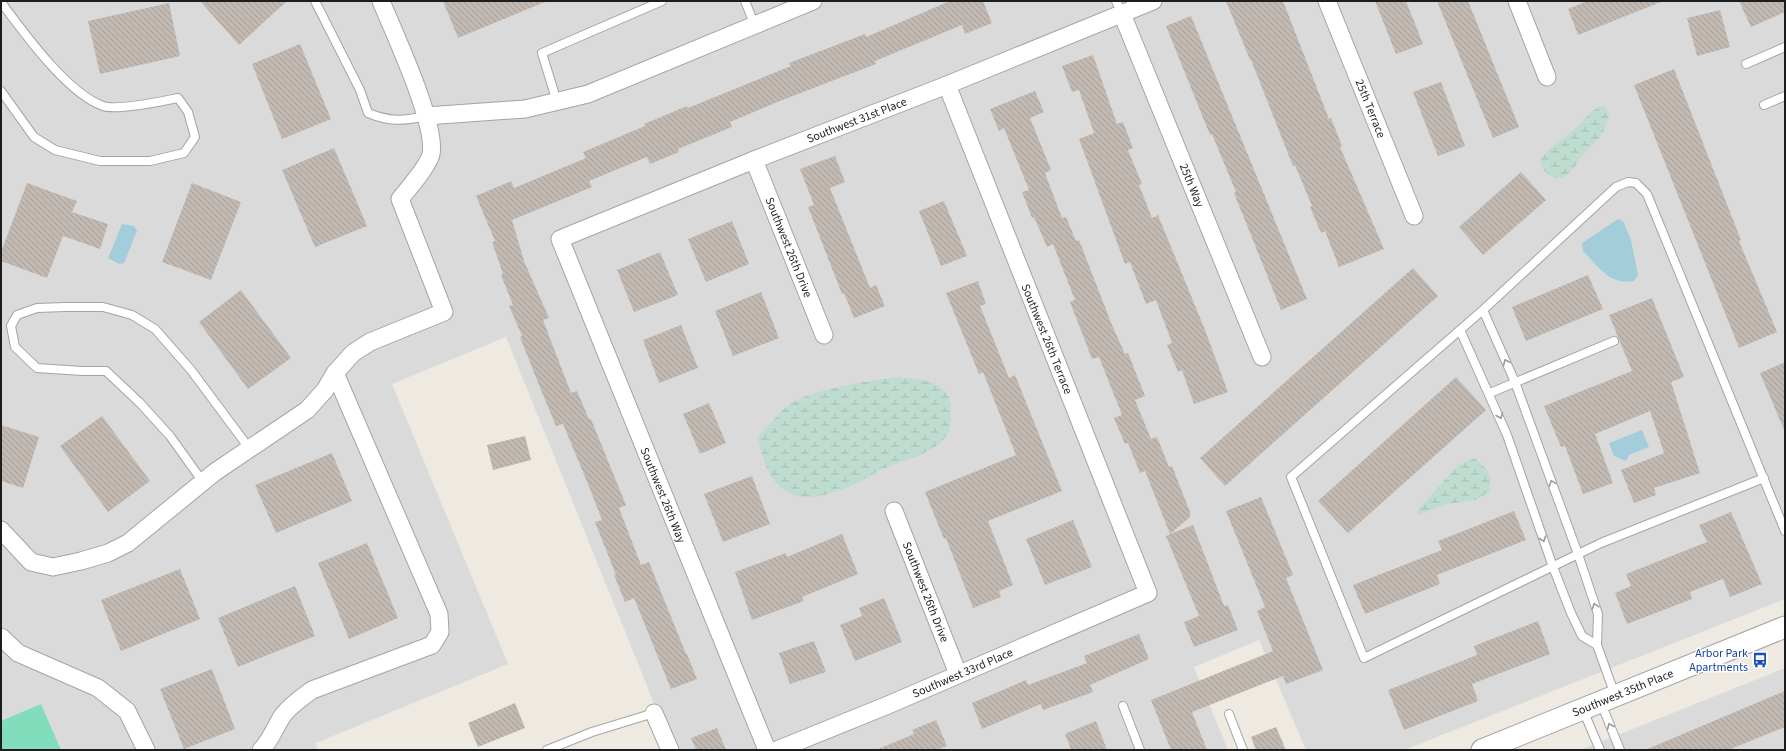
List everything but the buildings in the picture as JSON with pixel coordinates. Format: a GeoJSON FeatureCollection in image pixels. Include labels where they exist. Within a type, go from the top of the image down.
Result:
{"type":"FeatureCollection","features":[{"type":"Feature","properties":{"kind":"street"},"geometry":{"type":"LineString","coordinates":[[1,530],[31,562],[53,566],[81,561],[108,553],[128,543],[203,482],[249,448],[306,410],[325,390],[335,373],[353,353],[370,342],[444,312],[400,199],[414,181],[431,154],[431,130],[381,1]]}},
{"type":"Feature","properties":{"kind":"street"},"geometry":{"type":"LineString","coordinates":[[426,116],[524,109],[588,94],[813,1]]}},
{"type":"Feature","properties":{"kind":"street","name":"Southwest 31st Place"},"geometry":{"type":"LineString","coordinates":[[560,239],[754,160],[947,85],[1119,8],[1153,1]]}},
{"type":"Feature","properties":{"kind":"street","name":"25th Terrace"},"geometry":{"type":"LineString","coordinates":[[1327,1],[1414,216]]}},
{"type":"Feature","properties":{"kind":"street"},"geometry":{"type":"LineString","coordinates":[[1517,1],[1547,77]]}},
{"type":"Feature","properties":{"kind":"street","name":"25th Way"},"geometry":{"type":"LineString","coordinates":[[1119,8],[1262,357]]}},
{"type":"Feature","properties":{"kind":"street","name":"Southwest 26th Terrace"},"geometry":{"type":"LineString","coordinates":[[947,85],[1148,593]]}},
{"type":"Feature","properties":{"kind":"street","name":"Southwest 26th Drive"},"geometry":{"type":"LineString","coordinates":[[754,160],[824,335]]}},
{"type":"Feature","properties":{"kind":"street","name":"Southwest 26th Way"},"geometry":{"type":"LineString","coordinates":[[560,239],[767,750]]}},
{"type":"Feature","properties":{"kind":"street"},"geometry":{"type":"LineString","coordinates":[[261,750],[268,743],[282,716],[295,702],[312,690],[432,645],[440,632],[439,614],[335,373]]}},
{"type":"Feature","properties":{"kind":"street","name":"Southwest 26th Drive"},"geometry":{"type":"LineString","coordinates":[[894,511],[958,674]]}},
{"type":"Feature","properties":{"kind":"street","name":"Southwest 33rd Place"},"geometry":{"type":"LineString","coordinates":[[777,750],[1148,593]]}},
{"type":"Feature","properties":{"kind":"street","name":"Southwest 35th Place"},"geometry":{"type":"LineString","coordinates":[[1482,750],[1785,627]]}},
{"type":"Feature","properties":{"kind":"street"},"geometry":{"type":"LineString","coordinates":[[1,637],[18,653],[98,688],[127,711],[146,750]]}},
{"type":"Feature","properties":{"kind":"street"},"geometry":{"type":"LineString","coordinates":[[654,713],[670,750]]}},
{"type":"Feature","properties":{"kind":"lane"},"geometry":{"type":"LineString","coordinates":[[315,1],[360,90],[368,113],[382,119],[404,121],[426,116]]}},
{"type":"Feature","properties":{"kind":"lane"},"geometry":{"type":"LineString","coordinates":[[557,102],[542,53],[662,1]]}},
{"type":"Feature","properties":{"kind":"lane"},"geometry":{"type":"LineString","coordinates":[[745,1],[754,26]]}},
{"type":"Feature","properties":{"kind":"lane"},"geometry":{"type":"LineString","coordinates":[[1,2],[36,48],[82,94],[104,107],[145,105],[178,98],[188,112],[195,137],[184,153],[150,161],[100,161],[55,150],[34,137],[1,91]]}},
{"type":"Feature","properties":{"kind":"lane"},"geometry":{"type":"LineString","coordinates":[[1746,64],[1785,47]]}},
{"type":"Feature","properties":{"kind":"lane"},"geometry":{"type":"LineString","coordinates":[[1764,105],[1785,96]]}},
{"type":"Feature","properties":{"kind":"lane"},"geometry":{"type":"LineString","coordinates":[[1764,478],[1601,543],[1364,658],[1291,477],[1483,310],[1616,187],[1628,182],[1636,183],[1647,194],[1764,478],[1785,531]]}},
{"type":"Feature","properties":{"kind":"lane"},"geometry":{"type":"LineString","coordinates":[[203,482],[170,436],[140,403],[106,370],[82,371],[37,368],[15,347],[11,326],[17,315],[37,308],[103,307],[137,319],[155,329],[191,370],[249,448]]}},
{"type":"Feature","properties":{"kind":"lane"},"geometry":{"type":"LineString","coordinates":[[1483,310],[1515,382],[1578,554],[1598,614],[1597,645],[1600,750]]}},
{"type":"Feature","properties":{"kind":"lane"},"geometry":{"type":"LineString","coordinates":[[1460,330],[1490,393],[1507,435],[1553,566],[1582,636],[1597,645]]}},
{"type":"Feature","properties":{"kind":"lane"},"geometry":{"type":"LineString","coordinates":[[1490,393],[1614,341]]}},
{"type":"Feature","properties":{"kind":"lane"},"geometry":{"type":"LineString","coordinates":[[1599,702],[1620,750]]}},
{"type":"Feature","properties":{"kind":"lane"},"geometry":{"type":"LineString","coordinates":[[1123,706],[1140,750]]}},
{"type":"Feature","properties":{"kind":"lane"},"geometry":{"type":"LineString","coordinates":[[547,750],[592,732],[654,713]]}},
{"type":"Feature","properties":{"kind":"lane"},"geometry":{"type":"LineString","coordinates":[[1229,714],[1243,750]]}},
{"type":"Feature","properties":{"kind":"shaded area"},"geometry":{"type":"Polygon","coordinates":[[[1,1],[1785,1],[1785,599],[1404,750],[1306,750],[1259,640],[1194,667],[1228,750],[673,750],[506,337],[392,384],[508,664],[316,743],[318,750],[1,750],[1,1]]]}},
{"type":"Feature","properties":{"kind":"shaded area"},"geometry":{"type":"Polygon","coordinates":[[[1785,668],[1785,750],[1580,750],[1785,668]]]}},
{"type":"Feature","properties":{"kind":"green space"},"geometry":{"type":"Polygon","coordinates":[[[1600,106],[1605,106],[1609,114],[1606,127],[1570,173],[1561,178],[1556,178],[1544,171],[1540,160],[1543,155],[1576,128],[1592,111],[1600,106]]]}},
{"type":"Feature","properties":{"kind":"green space"},"geometry":{"type":"Polygon","coordinates":[[[899,377],[914,378],[936,384],[947,394],[951,404],[950,430],[939,444],[919,455],[883,469],[852,485],[829,494],[813,497],[798,496],[786,492],[777,483],[769,472],[758,437],[790,404],[800,398],[827,389],[899,377]]]}},
{"type":"Feature","properties":{"kind":"green space"},"geometry":{"type":"Polygon","coordinates":[[[1474,458],[1483,465],[1490,476],[1489,492],[1476,500],[1447,504],[1419,515],[1417,511],[1458,465],[1474,458]]]}},
{"type":"Feature","properties":{"kind":"green space"},"geometry":{"type":"Polygon","coordinates":[[[41,704],[61,750],[1,750],[1,721],[41,704]]]}},
{"type":"Feature","properties":{"kind":"water"},"geometry":{"type":"Polygon","coordinates":[[[1618,219],[1623,221],[1631,240],[1638,275],[1634,281],[1625,282],[1605,274],[1583,251],[1582,243],[1618,219]]]}},
{"type":"Feature","properties":{"kind":"water"},"geometry":{"type":"Polygon","coordinates":[[[122,224],[134,226],[137,231],[124,263],[119,264],[108,258],[122,224]]]}},
{"type":"Feature","properties":{"kind":"water"},"geometry":{"type":"Polygon","coordinates":[[[1642,430],[1649,447],[1629,455],[1626,461],[1614,456],[1609,443],[1642,430]]]}},
{"type":"Feature","properties":{"kind":"place","name":"Arbor Park Apartments"},"geometry":{"type":"Point","coordinates":[1760,660]}}]}
